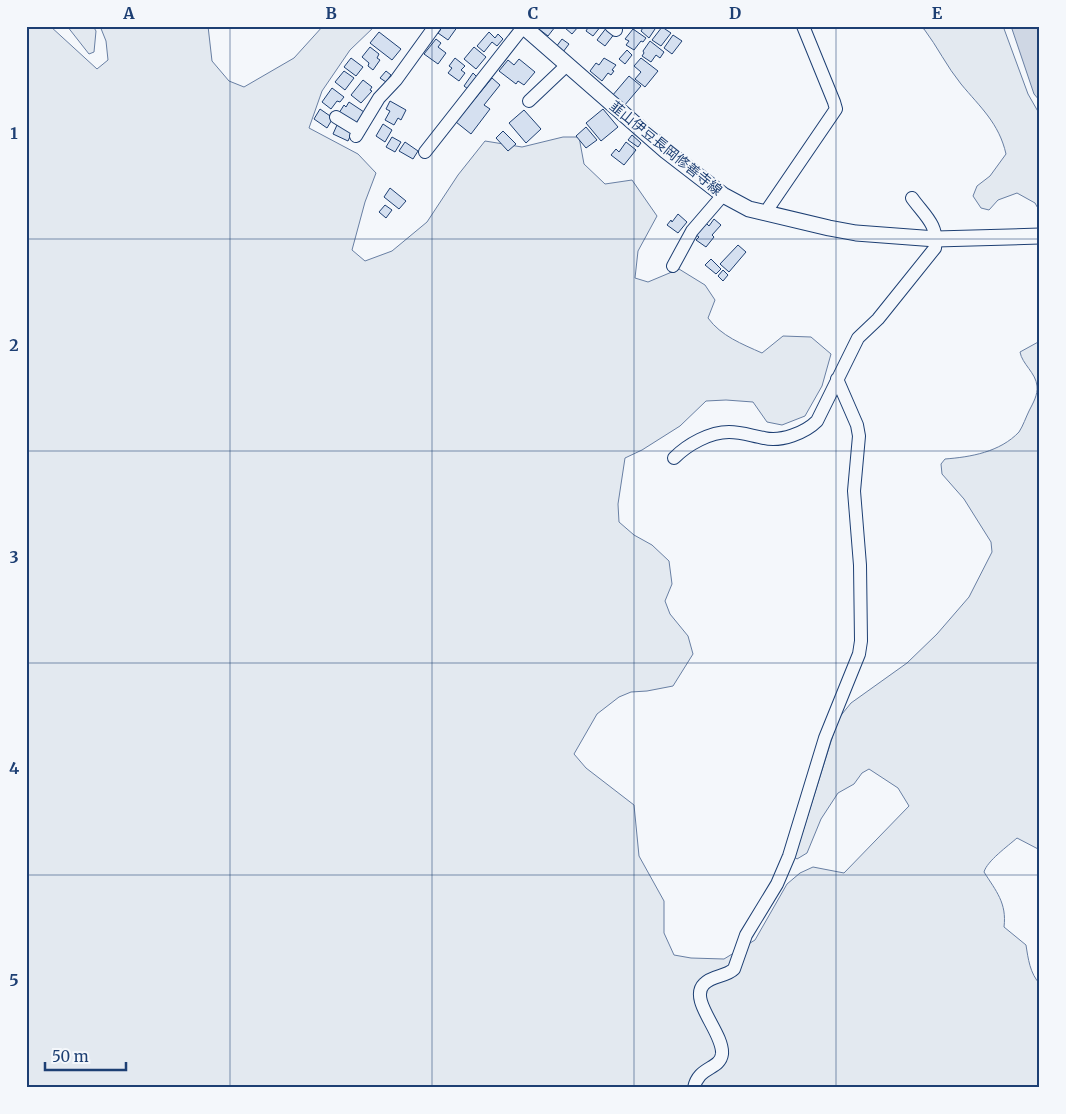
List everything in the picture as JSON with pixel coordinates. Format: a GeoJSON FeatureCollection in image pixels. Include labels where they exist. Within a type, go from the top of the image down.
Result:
{"type":"FeatureCollection","features":[{"type":"Feature","properties":{"kind":"main road","name":"韮山伊豆長岡修善寺線"},"geometry":{"type":"LineString","coordinates":[[524,26],[666,151],[748,215],[765,214],[856,233],[936,239],[1040,236]]}},
{"type":"Feature","properties":{"kind":"street"},"geometry":{"type":"LineString","coordinates":[[336,118],[357,133],[379,98],[407,65],[435,26]]}},
{"type":"Feature","properties":{"kind":"street"},"geometry":{"type":"LineString","coordinates":[[425,152],[524,26]]}},
{"type":"Feature","properties":{"kind":"street"},"geometry":{"type":"LineString","coordinates":[[765,214],[836,109],[802,26]]}},
{"type":"Feature","properties":{"kind":"street"},"geometry":{"type":"LineString","coordinates":[[529,101],[567,65]]}},
{"type":"Feature","properties":{"kind":"street"},"geometry":{"type":"LineString","coordinates":[[673,266],[692,231],[722,196]]}},
{"type":"Feature","properties":{"kind":"street"},"geometry":{"type":"LineString","coordinates":[[674,458],[681,451],[705,437],[727,432],[743,433],[765,439],[783,438],[810,428],[817,421],[858,338],[878,319],[933,251],[936,239],[933,225],[912,198]]}},
{"type":"Feature","properties":{"kind":"street"},"geometry":{"type":"LineString","coordinates":[[694,1088],[700,1074],[718,1063],[722,1054],[720,1039],[699,1000],[701,987],[704,982],[730,973],[734,969],[746,935],[777,884],[801,820],[825,738],[859,654],[861,642],[860,565],[854,491],[859,436],[857,425],[837,380]]}},
{"type":"Feature","properties":{"kind":"shaded area"},"geometry":{"type":"Polygon","coordinates":[[[26,26],[50,26],[97,69],[108,60],[106,41],[100,26],[208,26],[212,61],[229,81],[244,87],[294,58],[323,26],[375,26],[350,50],[322,91],[309,128],[358,154],[376,173],[365,202],[352,250],[365,261],[392,251],[427,222],[458,175],[485,141],[522,147],[563,137],[579,137],[584,164],[605,184],[632,180],[657,216],[638,251],[635,278],[648,282],[679,269],[705,285],[715,300],[708,318],[719,330],[732,339],[762,353],[783,336],[811,337],[831,354],[822,386],[805,416],[782,425],[767,422],[753,402],[706,401],[680,426],[642,450],[625,458],[618,504],[619,522],[634,535],[652,545],[669,561],[672,584],[665,601],[670,614],[688,636],[693,654],[673,686],[631,692],[619,697],[597,714],[574,754],[586,768],[634,805],[639,856],[664,901],[664,933],[674,955],[691,958],[724,959],[755,940],[787,884],[800,873],[813,867],[844,873],[909,806],[898,788],[869,769],[862,773],[854,784],[838,793],[821,819],[807,853],[797,859],[793,856],[803,831],[838,719],[851,703],[907,663],[937,634],[969,597],[992,552],[991,542],[964,499],[942,474],[941,464],[945,459],[975,455],[994,449],[1019,432],[1037,393],[1036,381],[1023,361],[1020,352],[1040,341],[1040,850],[1017,838],[993,859],[984,872],[1002,904],[1004,927],[1026,945],[1032,971],[1040,984],[1040,1088],[26,1088],[26,26]]]}},
{"type":"Feature","properties":{"kind":"shaded area"},"geometry":{"type":"Polygon","coordinates":[[[67,26],[93,26],[96,31],[94,52],[89,54],[67,26]]]}},
{"type":"Feature","properties":{"kind":"shaded area"},"geometry":{"type":"Polygon","coordinates":[[[918,26],[1003,26],[1028,94],[1040,115],[1040,212],[1035,203],[1017,193],[998,200],[989,210],[981,208],[973,196],[977,186],[990,176],[1006,154],[1003,143],[994,124],[956,77],[924,29],[918,26]]]}},
{"type":"Feature","properties":{"kind":"shaded area"},"geometry":{"type":"Polygon","coordinates":[[[1011,26],[1040,26],[1040,101],[1034,94],[1011,26]]]}},
{"type":"Feature","properties":{"kind":"building"},"geometry":{"type":"Polygon","coordinates":[[[443,26],[458,26],[448,40],[438,33],[443,26]]]}},
{"type":"Feature","properties":{"kind":"building"},"geometry":{"type":"Polygon","coordinates":[[[535,26],[554,26],[555,27],[548,36],[535,26]]]}},
{"type":"Feature","properties":{"kind":"building"},"geometry":{"type":"Polygon","coordinates":[[[567,26],[578,27],[572,34],[565,28],[567,26]]]}},
{"type":"Feature","properties":{"kind":"building"},"geometry":{"type":"Polygon","coordinates":[[[589,26],[601,26],[593,36],[586,31],[589,26]]]}},
{"type":"Feature","properties":{"kind":"building"},"geometry":{"type":"Polygon","coordinates":[[[644,26],[657,26],[649,38],[641,31],[644,26]]]}},
{"type":"Feature","properties":{"kind":"building"},"geometry":{"type":"Polygon","coordinates":[[[607,27],[615,33],[605,46],[597,40],[607,27]]]}},
{"type":"Feature","properties":{"kind":"building"},"geometry":{"type":"Polygon","coordinates":[[[662,27],[671,33],[661,46],[652,40],[662,27]]]}},
{"type":"Feature","properties":{"kind":"building"},"geometry":{"type":"Polygon","coordinates":[[[633,29],[646,38],[634,50],[626,45],[629,41],[625,39],[633,29]]]}},
{"type":"Feature","properties":{"kind":"building"},"geometry":{"type":"Polygon","coordinates":[[[379,32],[401,49],[392,60],[370,43],[379,32]]]}},
{"type":"Feature","properties":{"kind":"building"},"geometry":{"type":"Polygon","coordinates":[[[489,32],[495,38],[498,34],[503,39],[497,46],[492,42],[484,52],[477,46],[489,32]]]}},
{"type":"Feature","properties":{"kind":"building"},"geometry":{"type":"Polygon","coordinates":[[[673,35],[682,41],[672,54],[664,48],[673,35]]]}},
{"type":"Feature","properties":{"kind":"building"},"geometry":{"type":"Polygon","coordinates":[[[436,39],[441,43],[438,47],[446,53],[438,64],[424,54],[436,39]]]}},
{"type":"Feature","properties":{"kind":"building"},"geometry":{"type":"Polygon","coordinates":[[[562,39],[569,44],[563,52],[556,47],[562,39]]]}},
{"type":"Feature","properties":{"kind":"building"},"geometry":{"type":"Polygon","coordinates":[[[650,41],[664,52],[660,58],[656,55],[651,62],[642,56],[650,41]]]}},
{"type":"Feature","properties":{"kind":"building"},"geometry":{"type":"Polygon","coordinates":[[[370,47],[379,54],[377,58],[380,60],[373,70],[362,57],[370,47]]]}},
{"type":"Feature","properties":{"kind":"building"},"geometry":{"type":"Polygon","coordinates":[[[474,47],[486,57],[476,69],[464,59],[474,47]]]}},
{"type":"Feature","properties":{"kind":"building"},"geometry":{"type":"Polygon","coordinates":[[[627,50],[632,55],[625,64],[619,59],[627,50]]]}},
{"type":"Feature","properties":{"kind":"building"},"geometry":{"type":"Polygon","coordinates":[[[351,58],[363,67],[356,76],[344,67],[351,58]]]}},
{"type":"Feature","properties":{"kind":"building"},"geometry":{"type":"Polygon","coordinates":[[[455,58],[465,66],[461,70],[465,73],[459,81],[448,73],[452,68],[449,66],[455,58]]]}},
{"type":"Feature","properties":{"kind":"building"},"geometry":{"type":"Polygon","coordinates":[[[604,58],[616,65],[611,75],[608,73],[602,81],[590,71],[596,63],[599,65],[604,58]]]}},
{"type":"Feature","properties":{"kind":"building"},"geometry":{"type":"Polygon","coordinates":[[[641,58],[658,71],[645,87],[635,79],[641,72],[634,66],[641,58]]]}},
{"type":"Feature","properties":{"kind":"building"},"geometry":{"type":"Polygon","coordinates":[[[519,59],[535,72],[524,85],[518,81],[516,84],[499,71],[508,60],[514,65],[519,59]]]}},
{"type":"Feature","properties":{"kind":"building"},"geometry":{"type":"Polygon","coordinates":[[[344,71],[354,78],[345,90],[335,82],[344,71]]]}},
{"type":"Feature","properties":{"kind":"building"},"geometry":{"type":"Polygon","coordinates":[[[386,71],[391,75],[386,82],[380,78],[386,71]]]}},
{"type":"Feature","properties":{"kind":"building"},"geometry":{"type":"Polygon","coordinates":[[[473,73],[477,77],[468,89],[464,86],[473,73]]]}},
{"type":"Feature","properties":{"kind":"building"},"geometry":{"type":"Polygon","coordinates":[[[629,76],[641,86],[624,106],[612,96],[629,76]]]}},
{"type":"Feature","properties":{"kind":"building"},"geometry":{"type":"Polygon","coordinates":[[[492,78],[500,85],[484,105],[490,109],[471,134],[456,122],[492,78]]]}},
{"type":"Feature","properties":{"kind":"building"},"geometry":{"type":"Polygon","coordinates":[[[363,80],[372,87],[370,90],[372,91],[361,103],[351,95],[363,80]]]}},
{"type":"Feature","properties":{"kind":"building"},"geometry":{"type":"Polygon","coordinates":[[[332,88],[344,97],[340,102],[337,101],[331,109],[322,102],[332,88]]]}},
{"type":"Feature","properties":{"kind":"building"},"geometry":{"type":"Polygon","coordinates":[[[390,101],[406,110],[401,120],[398,118],[394,125],[385,120],[390,111],[386,109],[390,101]]]}},
{"type":"Feature","properties":{"kind":"building"},"geometry":{"type":"Polygon","coordinates":[[[349,102],[364,112],[356,124],[339,113],[344,105],[346,107],[349,102]]]}},
{"type":"Feature","properties":{"kind":"building"},"geometry":{"type":"Polygon","coordinates":[[[320,109],[333,118],[327,128],[314,119],[320,109]]]}},
{"type":"Feature","properties":{"kind":"building"},"geometry":{"type":"Polygon","coordinates":[[[603,109],[618,127],[601,141],[586,123],[603,109]]]}},
{"type":"Feature","properties":{"kind":"building"},"geometry":{"type":"Polygon","coordinates":[[[524,110],[541,129],[526,143],[509,123],[524,110]]]}},
{"type":"Feature","properties":{"kind":"building"},"geometry":{"type":"Polygon","coordinates":[[[383,124],[392,130],[385,142],[376,136],[383,124]]]}},
{"type":"Feature","properties":{"kind":"building"},"geometry":{"type":"Polygon","coordinates":[[[337,125],[352,132],[348,141],[333,134],[337,125]]]}},
{"type":"Feature","properties":{"kind":"building"},"geometry":{"type":"Polygon","coordinates":[[[586,127],[597,140],[586,148],[576,136],[586,127]]]}},
{"type":"Feature","properties":{"kind":"building"},"geometry":{"type":"Polygon","coordinates":[[[503,131],[516,144],[508,151],[496,138],[503,131]]]}},
{"type":"Feature","properties":{"kind":"building"},"geometry":{"type":"Polygon","coordinates":[[[632,135],[641,143],[638,147],[628,140],[632,135]]]}},
{"type":"Feature","properties":{"kind":"building"},"geometry":{"type":"Polygon","coordinates":[[[392,137],[401,142],[395,152],[386,147],[392,137]]]}},
{"type":"Feature","properties":{"kind":"building"},"geometry":{"type":"Polygon","coordinates":[[[405,142],[418,151],[413,159],[399,151],[405,142]]]}},
{"type":"Feature","properties":{"kind":"building"},"geometry":{"type":"Polygon","coordinates":[[[626,142],[636,150],[624,165],[611,155],[616,149],[619,152],[626,142]]]}},
{"type":"Feature","properties":{"kind":"building"},"geometry":{"type":"Polygon","coordinates":[[[390,188],[406,201],[399,209],[384,197],[390,188]]]}},
{"type":"Feature","properties":{"kind":"building"},"geometry":{"type":"Polygon","coordinates":[[[385,205],[392,210],[386,218],[379,212],[385,205]]]}},
{"type":"Feature","properties":{"kind":"building"},"geometry":{"type":"Polygon","coordinates":[[[678,214],[687,222],[678,233],[667,225],[678,214]]]}},
{"type":"Feature","properties":{"kind":"building"},"geometry":{"type":"Polygon","coordinates":[[[714,219],[721,225],[712,235],[714,237],[706,247],[696,240],[699,237],[696,235],[706,223],[709,226],[714,219]]]}},
{"type":"Feature","properties":{"kind":"building"},"geometry":{"type":"Polygon","coordinates":[[[738,245],[746,252],[729,272],[720,264],[738,245]]]}},
{"type":"Feature","properties":{"kind":"building"},"geometry":{"type":"Polygon","coordinates":[[[711,259],[721,269],[716,274],[705,265],[711,259]]]}},
{"type":"Feature","properties":{"kind":"building"},"geometry":{"type":"Polygon","coordinates":[[[723,270],[728,275],[723,281],[718,276],[723,270]]]}}]}
